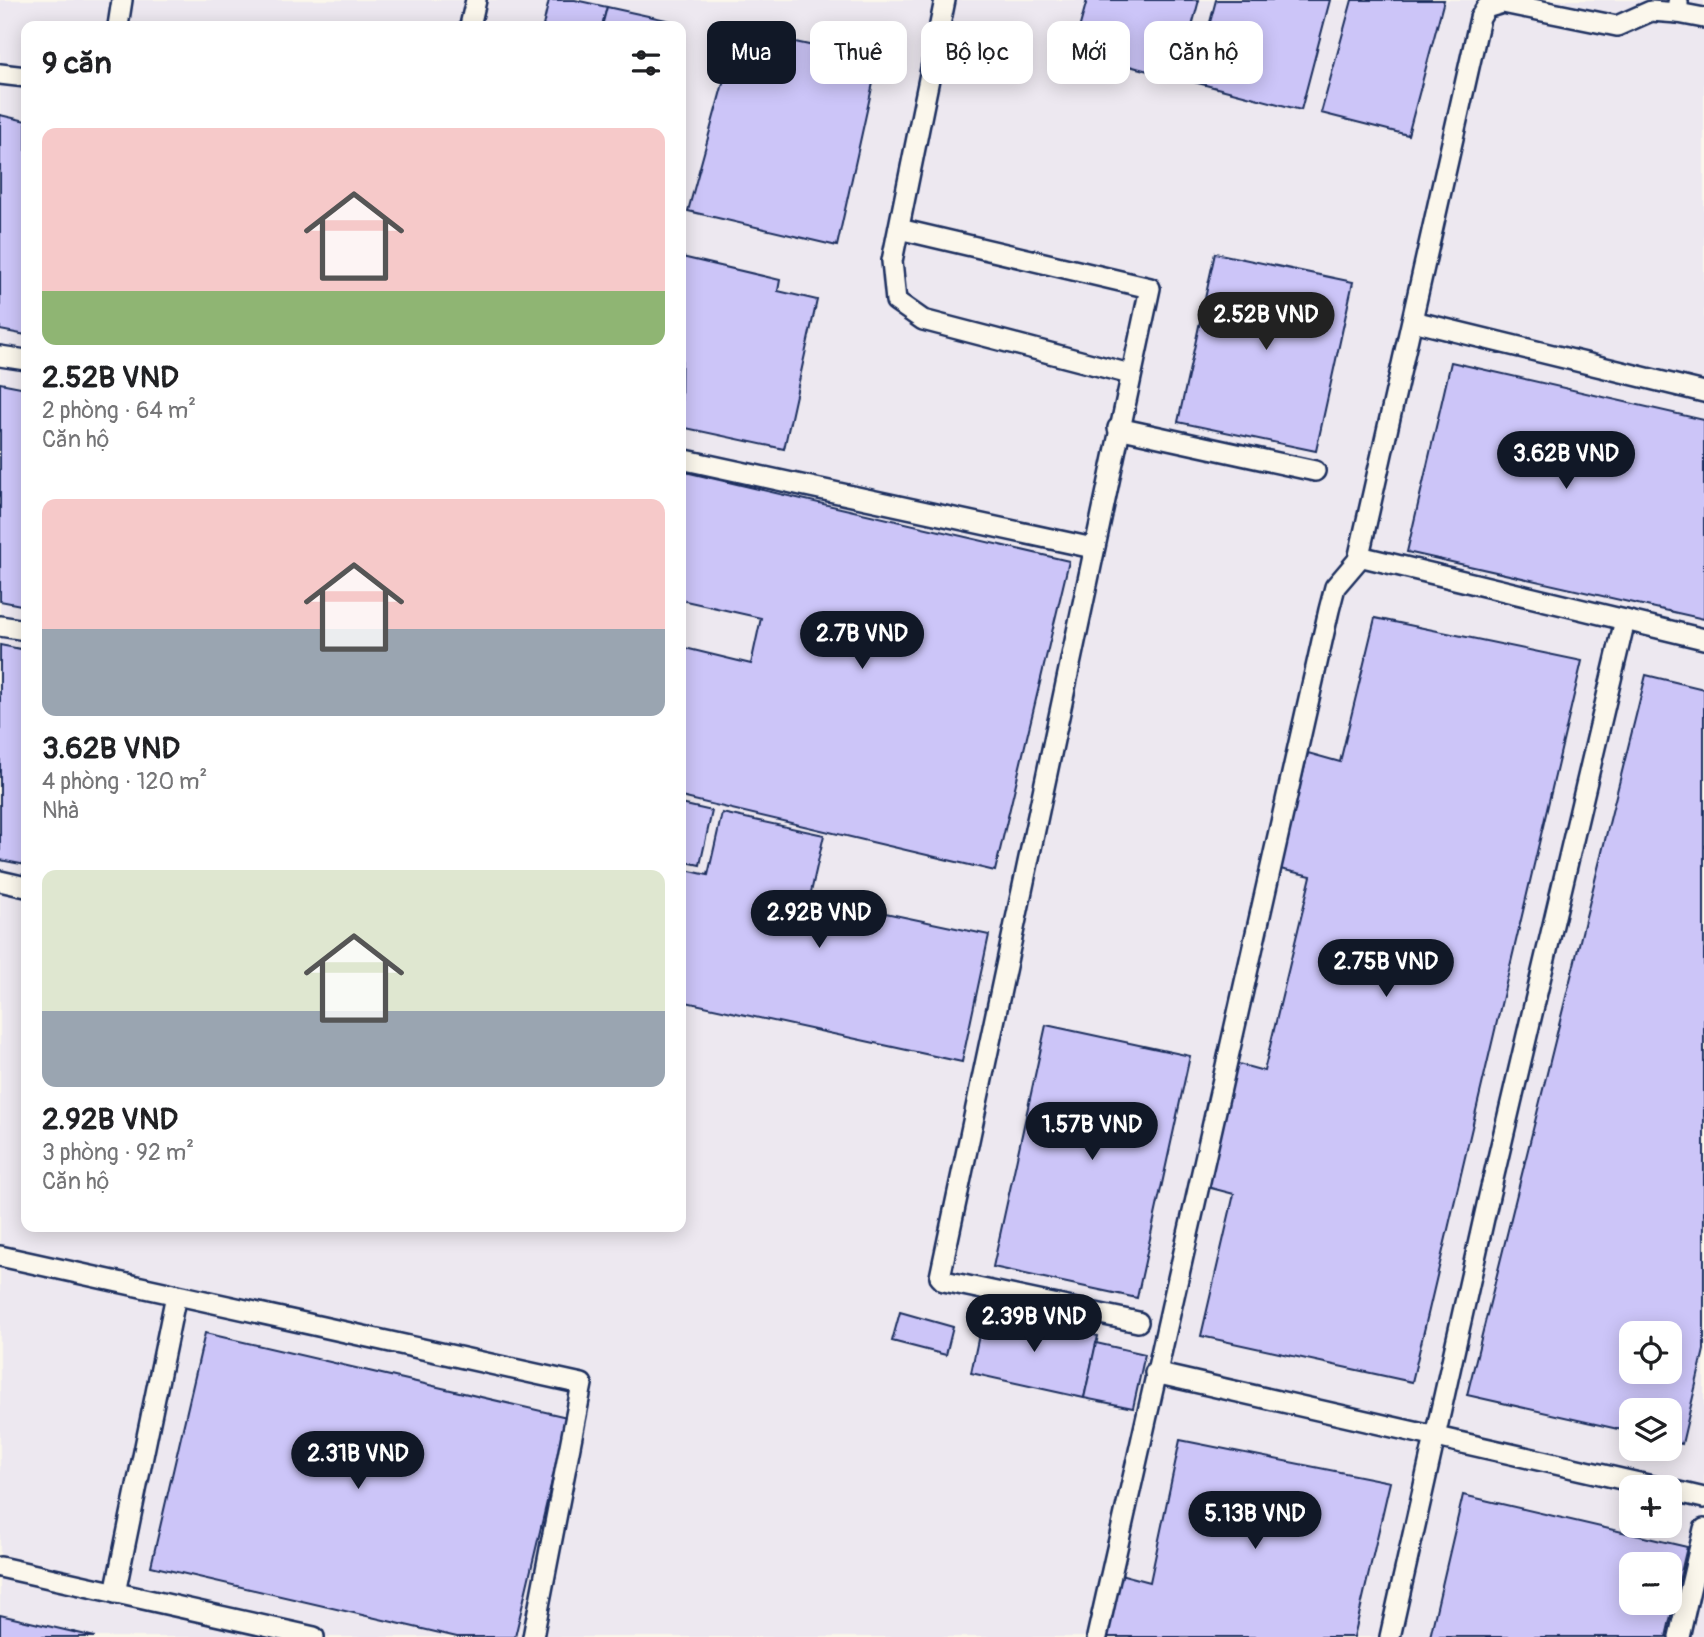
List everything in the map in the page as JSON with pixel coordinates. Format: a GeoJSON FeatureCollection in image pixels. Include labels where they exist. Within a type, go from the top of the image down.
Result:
{"type":"FeatureCollection","features":[{"type":"Feature","properties":{"kind":"lane"},"geometry":{"type":"LineString","coordinates":[[119,21],[122,0]]}},
{"type":"Feature","properties":{"kind":"lane"},"geometry":{"type":"LineString","coordinates":[[471,21],[476,0]]}},
{"type":"Feature","properties":{"kind":"lane"},"geometry":{"type":"LineString","coordinates":[[944,0],[892,261],[896,301],[923,320],[1130,374]]}},
{"type":"Feature","properties":{"kind":"lane"},"geometry":{"type":"LineString","coordinates":[[1097,1637],[1329,610],[1335,587],[1352,569],[1359,556],[1477,31],[1486,8],[1503,3],[1617,26],[1651,10],[1678,7],[1704,18]]}},
{"type":"Feature","properties":{"kind":"lane"},"geometry":{"type":"LineString","coordinates":[[0,74],[21,76]]}},
{"type":"Feature","properties":{"kind":"lane"},"geometry":{"type":"LineString","coordinates":[[899,229],[1150,288],[1118,428],[940,1277],[944,1281],[1138,1322]]}},
{"type":"Feature","properties":{"kind":"lane"},"geometry":{"type":"LineString","coordinates":[[1413,321],[1704,392]]}},
{"type":"Feature","properties":{"kind":"lane"},"geometry":{"type":"LineString","coordinates":[[0,356],[21,359]]}},
{"type":"Feature","properties":{"kind":"lane"},"geometry":{"type":"LineString","coordinates":[[1118,428],[1315,471]]}},
{"type":"Feature","properties":{"kind":"lane"},"geometry":{"type":"LineString","coordinates":[[686,460],[1093,548]]}},
{"type":"Feature","properties":{"kind":"lane"},"geometry":{"type":"LineString","coordinates":[[1359,556],[1704,639]]}},
{"type":"Feature","properties":{"kind":"lane"},"geometry":{"type":"LineString","coordinates":[[1391,1637],[1435,1434],[1625,620]]}},
{"type":"Feature","properties":{"kind":"lane"},"geometry":{"type":"LineString","coordinates":[[0,626],[21,630]]}},
{"type":"Feature","properties":{"kind":"lane"},"geometry":{"type":"LineString","coordinates":[[0,881],[21,886]]}},
{"type":"Feature","properties":{"kind":"lane"},"geometry":{"type":"LineString","coordinates":[[0,1256],[582,1384],[533,1637]]}},
{"type":"Feature","properties":{"kind":"lane"},"geometry":{"type":"LineString","coordinates":[[115,1593],[176,1295]]}},
{"type":"Feature","properties":{"kind":"lane"},"geometry":{"type":"LineString","coordinates":[[1155,1373],[1435,1434],[1619,1478]]}},
{"type":"Feature","properties":{"kind":"lane"},"geometry":{"type":"LineString","coordinates":[[1682,1493],[1704,1498]]}},
{"type":"Feature","properties":{"kind":"lane"},"geometry":{"type":"LineString","coordinates":[[1679,1637],[1704,1529]]}},
{"type":"Feature","properties":{"kind":"lane"},"geometry":{"type":"LineString","coordinates":[[0,1567],[314,1637]]}},
{"type":"Feature","properties":{"kind":"shaded area"},"geometry":{"type":"Polygon","coordinates":[[[0,0],[1704,0],[1704,1637],[0,1637],[0,0]]]}},
{"type":"Feature","properties":{"kind":"building"},"geometry":{"type":"Polygon","coordinates":[[[549,0],[575,0],[607,7],[603,21],[544,21],[549,0]]]}},
{"type":"Feature","properties":{"kind":"building"},"geometry":{"type":"Polygon","coordinates":[[[1087,0],[1199,0],[1193,21],[1144,21],[1144,70],[1130,66],[1130,21],[1081,21],[1087,0]]]}},
{"type":"Feature","properties":{"kind":"building"},"geometry":{"type":"Polygon","coordinates":[[[1216,0],[1330,0],[1301,110],[1202,84],[1263,84],[1263,21],[1210,21],[1216,0]]]}},
{"type":"Feature","properties":{"kind":"building"},"geometry":{"type":"Polygon","coordinates":[[[1352,0],[1444,0],[1408,135],[1321,113],[1352,0]]]}},
{"type":"Feature","properties":{"kind":"building"},"geometry":{"type":"Polygon","coordinates":[[[607,7],[671,21],[603,21],[607,7]]]}},
{"type":"Feature","properties":{"kind":"building"},"geometry":{"type":"Polygon","coordinates":[[[796,42],[810,45],[810,84],[873,84],[837,246],[688,211],[723,84],[796,84],[796,42]]]}},
{"type":"Feature","properties":{"kind":"building"},"geometry":{"type":"Polygon","coordinates":[[[0,115],[21,120],[21,334],[0,330],[0,115]]]}},
{"type":"Feature","properties":{"kind":"building"},"geometry":{"type":"Polygon","coordinates":[[[1215,253],[1353,282],[1316,451],[1178,422],[1215,253]]]}},
{"type":"Feature","properties":{"kind":"building"},"geometry":{"type":"Polygon","coordinates":[[[686,258],[780,280],[778,291],[817,300],[784,449],[686,428],[686,258]]]}},
{"type":"Feature","properties":{"kind":"building"},"geometry":{"type":"Polygon","coordinates":[[[1451,362],[1704,420],[1704,619],[1407,552],[1451,362]]]}},
{"type":"Feature","properties":{"kind":"building"},"geometry":{"type":"Polygon","coordinates":[[[0,383],[21,387],[21,605],[0,601],[0,383]]]}},
{"type":"Feature","properties":{"kind":"building"},"geometry":{"type":"Polygon","coordinates":[[[686,472],[1069,561],[995,871],[686,798],[686,648],[751,664],[761,618],[686,601],[686,472]]]}},
{"type":"Feature","properties":{"kind":"building"},"geometry":{"type":"Polygon","coordinates":[[[1375,618],[1582,661],[1412,1382],[1201,1336],[1234,1194],[1207,1187],[1235,1063],[1264,1071],[1311,876],[1280,869],[1308,753],[1340,762],[1375,618]]]}},
{"type":"Feature","properties":{"kind":"building"},"geometry":{"type":"Polygon","coordinates":[[[0,645],[21,649],[21,864],[0,860],[0,645]]]}},
{"type":"Feature","properties":{"kind":"building"},"geometry":{"type":"Polygon","coordinates":[[[1646,675],[1704,689],[1704,1350],[1682,1444],[1682,1398],[1619,1398],[1619,1429],[1467,1395],[1646,675]]]}},
{"type":"Feature","properties":{"kind":"building"},"geometry":{"type":"Polygon","coordinates":[[[686,805],[712,811],[700,865],[686,862],[686,805]]]}},
{"type":"Feature","properties":{"kind":"building"},"geometry":{"type":"Polygon","coordinates":[[[722,813],[824,835],[810,897],[989,935],[962,1062],[686,1002],[686,870],[708,875],[722,813]]]}},
{"type":"Feature","properties":{"kind":"building"},"geometry":{"type":"Polygon","coordinates":[[[1046,1025],[1190,1056],[1137,1298],[993,1267],[1046,1025]]]}},
{"type":"Feature","properties":{"kind":"building"},"geometry":{"type":"Polygon","coordinates":[[[984,1311],[1098,1336],[1084,1398],[971,1373],[984,1311]]]}},
{"type":"Feature","properties":{"kind":"building"},"geometry":{"type":"Polygon","coordinates":[[[900,1312],[953,1327],[946,1355],[892,1341],[900,1312]]]}},
{"type":"Feature","properties":{"kind":"building"},"geometry":{"type":"Polygon","coordinates":[[[205,1333],[567,1417],[515,1637],[457,1637],[151,1566],[205,1333]]]}},
{"type":"Feature","properties":{"kind":"building"},"geometry":{"type":"Polygon","coordinates":[[[1096,1343],[1145,1354],[1133,1408],[1084,1398],[1096,1343]]]}},
{"type":"Feature","properties":{"kind":"building"},"geometry":{"type":"Polygon","coordinates":[[[1180,1440],[1390,1482],[1354,1637],[1106,1637],[1120,1574],[1150,1582],[1180,1440]]]}},
{"type":"Feature","properties":{"kind":"building"},"geometry":{"type":"Polygon","coordinates":[[[1463,1495],[1619,1531],[1619,1538],[1648,1538],[1687,1547],[1682,1568],[1682,1552],[1619,1552],[1619,1615],[1671,1615],[1666,1637],[1430,1637],[1463,1495]]]}},
{"type":"Feature","properties":{"kind":"building"},"geometry":{"type":"Polygon","coordinates":[[[0,1615],[95,1637],[0,1637],[0,1615]]]}}]}
